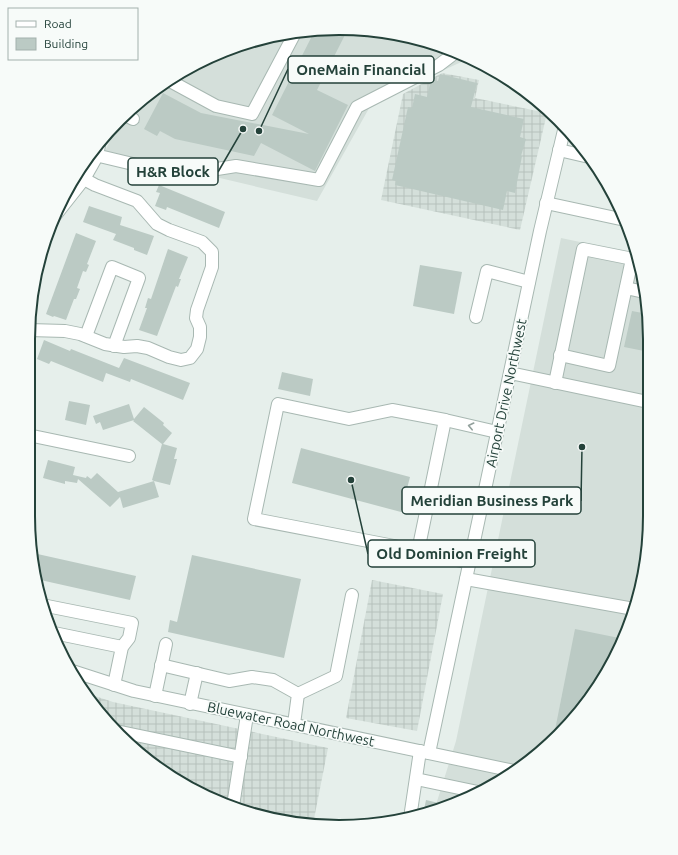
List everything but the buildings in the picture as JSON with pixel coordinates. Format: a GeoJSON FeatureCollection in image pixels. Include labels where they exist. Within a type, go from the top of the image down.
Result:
{"type":"FeatureCollection","features":[{"type":"Feature","properties":{"kind":"street"},"geometry":{"type":"LineString","coordinates":[[174,83],[216,106],[252,114],[292,39]]}},
{"type":"Feature","properties":{"kind":"street"},"geometry":{"type":"LineString","coordinates":[[97,156],[179,175],[236,166],[319,180],[357,107],[439,65],[450,56]]}},
{"type":"Feature","properties":{"kind":"street","name":"Airport Drive Northwest"},"geometry":{"type":"LineString","coordinates":[[411,811],[416,779],[425,752],[470,562],[546,203],[563,134]]}},
{"type":"Feature","properties":{"kind":"street"},"geometry":{"type":"LineString","coordinates":[[559,150],[581,155]]}},
{"type":"Feature","properties":{"kind":"street"},"geometry":{"type":"LineString","coordinates":[[75,188],[84,178],[90,165]]}},
{"type":"Feature","properties":{"kind":"street"},"geometry":{"type":"LineString","coordinates":[[35,330],[65,331],[86,336],[114,346],[137,346],[148,348],[169,357],[181,360],[190,358],[197,349],[200,337],[200,327],[196,318],[197,310],[212,267],[212,252],[202,242],[169,230],[158,224],[137,201],[95,185],[84,178]]}},
{"type":"Feature","properties":{"kind":"street"},"geometry":{"type":"LineString","coordinates":[[546,203],[618,218]]}},
{"type":"Feature","properties":{"kind":"street"},"geometry":{"type":"LineString","coordinates":[[555,383],[583,249],[633,260]]}},
{"type":"Feature","properties":{"kind":"street"},"geometry":{"type":"LineString","coordinates":[[560,355],[609,366],[626,288],[634,264]]}},
{"type":"Feature","properties":{"kind":"street"},"geometry":{"type":"LineString","coordinates":[[86,336],[112,267],[139,278],[114,346]]}},
{"type":"Feature","properties":{"kind":"street"},"geometry":{"type":"LineString","coordinates":[[476,317],[487,271],[529,282]]}},
{"type":"Feature","properties":{"kind":"street"},"geometry":{"type":"LineString","coordinates":[[626,288],[639,291]]}},
{"type":"Feature","properties":{"kind":"street"},"geometry":{"type":"LineString","coordinates":[[510,374],[643,401]]}},
{"type":"Feature","properties":{"kind":"street"},"geometry":{"type":"LineString","coordinates":[[470,562],[254,519],[271,435],[278,404],[349,419],[392,410],[497,432]]}},
{"type":"Feature","properties":{"kind":"street"},"geometry":{"type":"LineString","coordinates":[[418,551],[445,420]]}},
{"type":"Feature","properties":{"kind":"street"},"geometry":{"type":"LineString","coordinates":[[35,436],[129,456]]}},
{"type":"Feature","properties":{"kind":"street"},"geometry":{"type":"LineString","coordinates":[[466,579],[629,608]]}},
{"type":"Feature","properties":{"kind":"street"},"geometry":{"type":"LineString","coordinates":[[298,694],[336,676],[352,595]]}},
{"type":"Feature","properties":{"kind":"street"},"geometry":{"type":"LineString","coordinates":[[49,606],[132,623],[129,638],[122,647],[114,685]]}},
{"type":"Feature","properties":{"kind":"street"},"geometry":{"type":"LineString","coordinates":[[59,634],[122,647]]}},
{"type":"Feature","properties":{"kind":"street"},"geometry":{"type":"LineString","coordinates":[[155,696],[166,644]]}},
{"type":"Feature","properties":{"kind":"street"},"geometry":{"type":"LineString","coordinates":[[162,665],[229,681],[252,677],[273,680],[298,694]]}},
{"type":"Feature","properties":{"kind":"street","name":"Bluewater Road Northwest"},"geometry":{"type":"LineString","coordinates":[[79,673],[114,685],[190,704],[294,724],[507,770]]}},
{"type":"Feature","properties":{"kind":"street"},"geometry":{"type":"LineString","coordinates":[[190,704],[197,673]]}},
{"type":"Feature","properties":{"kind":"street"},"geometry":{"type":"LineString","coordinates":[[294,724],[298,694]]}},
{"type":"Feature","properties":{"kind":"street"},"geometry":{"type":"LineString","coordinates":[[234,801],[248,715]]}},
{"type":"Feature","properties":{"kind":"street"},"geometry":{"type":"LineString","coordinates":[[128,734],[241,757]]}},
{"type":"Feature","properties":{"kind":"street"},"geometry":{"type":"LineString","coordinates":[[416,779],[470,790]]}},
{"type":"Feature","properties":{"kind":"shaded area"},"geometry":{"type":"Polygon","coordinates":[[[319,36],[359,36],[418,45],[463,61],[372,103],[317,201],[105,151],[112,137],[124,124],[139,110],[170,86],[205,66],[260,45],[319,36]]]}},
{"type":"Feature","properties":{"kind":"shaded area"},"geometry":{"type":"Polygon","coordinates":[[[442,73],[479,80],[475,98],[541,112],[546,117],[520,230],[381,200],[403,94],[442,73]]]}},
{"type":"Feature","properties":{"kind":"shaded area"},"geometry":{"type":"Polygon","coordinates":[[[561,238],[631,253],[640,299],[643,339],[643,516],[637,575],[627,614],[612,650],[592,685],[568,716],[554,731],[539,745],[508,769],[473,789],[436,804],[456,741],[561,238]]]}},
{"type":"Feature","properties":{"kind":"shaded area"},"geometry":{"type":"Polygon","coordinates":[[[372,580],[443,594],[417,731],[346,718],[372,580]]]}},
{"type":"Feature","properties":{"kind":"shaded area"},"geometry":{"type":"Polygon","coordinates":[[[94,696],[113,702],[328,748],[314,819],[260,810],[205,789],[170,769],[139,745],[124,731],[94,696]]]}},
{"type":"Feature","properties":{"kind":"place","name":"H&R Block"},"geometry":{"type":"Point","coordinates":[243,129]}},
{"type":"Feature","properties":{"kind":"place","name":"OneMain Financial"},"geometry":{"type":"Point","coordinates":[259,131]}},
{"type":"Feature","properties":{"kind":"place","name":"Meridian Business Park"},"geometry":{"type":"Point","coordinates":[582,447]}},
{"type":"Feature","properties":{"kind":"place","name":"Old Dominion Freight"},"geometry":{"type":"Point","coordinates":[351,480]}}]}
